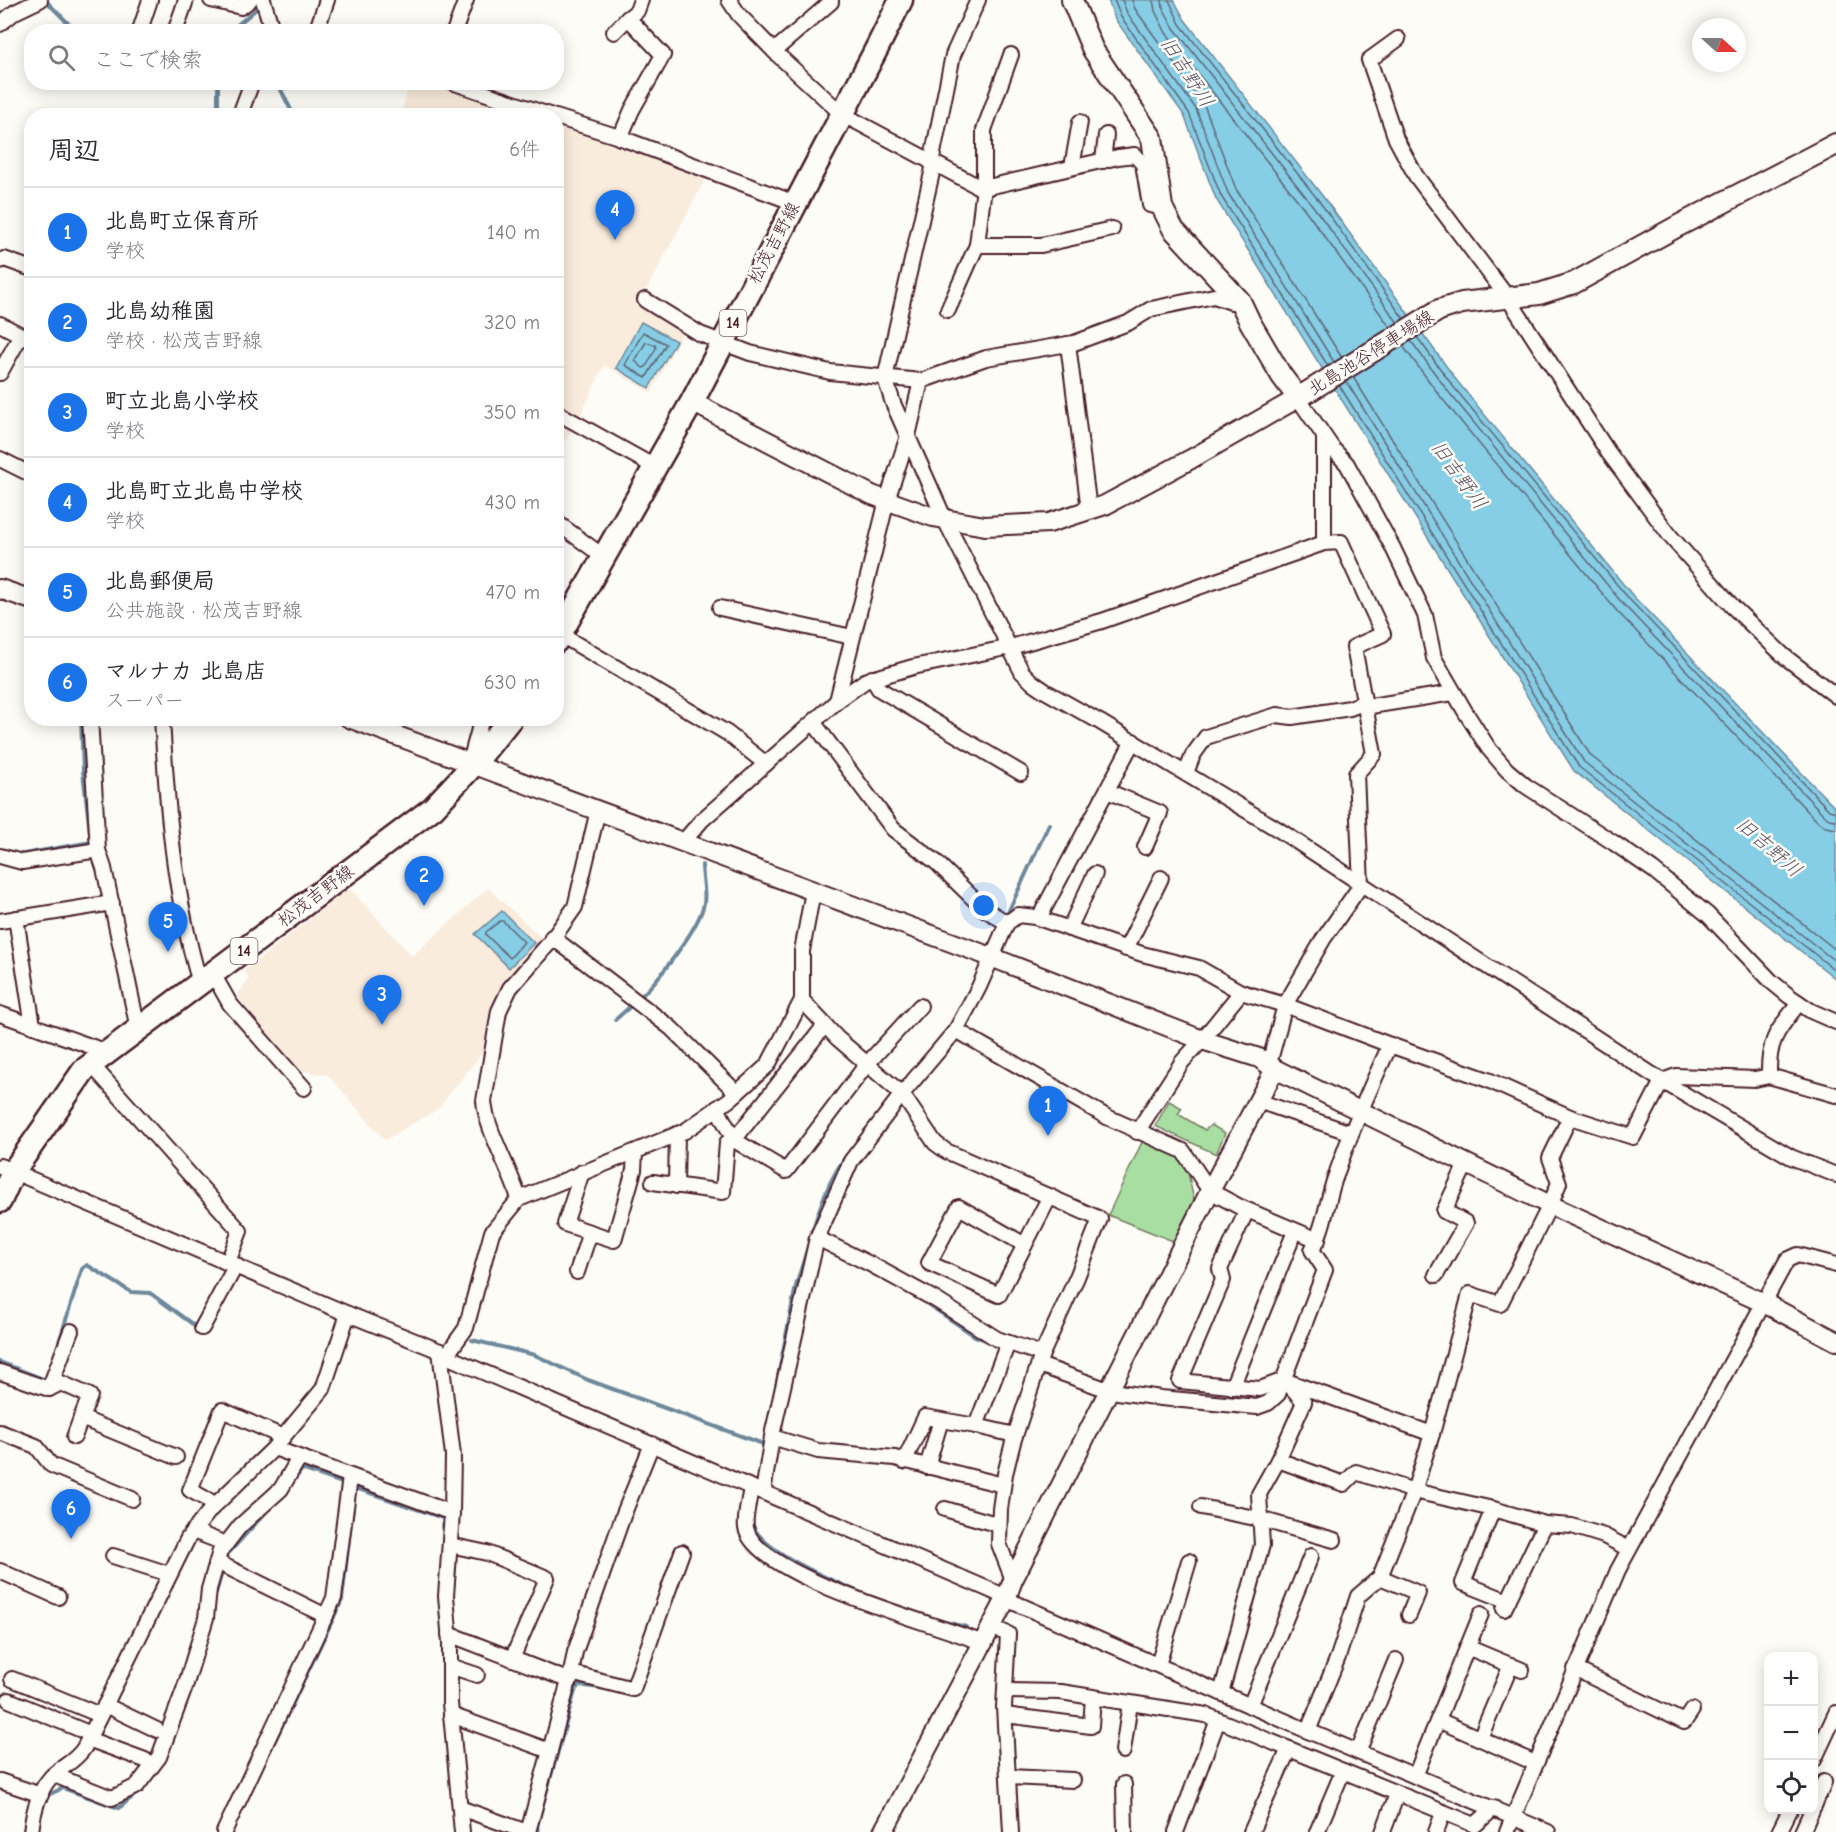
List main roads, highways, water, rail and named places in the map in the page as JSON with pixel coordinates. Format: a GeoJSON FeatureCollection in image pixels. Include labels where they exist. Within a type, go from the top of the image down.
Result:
{"type":"FeatureCollection","features":[{"type":"Feature","properties":{"kind":"main road","name":"松茂吉野線"},"geometry":{"type":"LineString","coordinates":[[564,626],[692,402],[901,0]]}},
{"type":"Feature","properties":{"kind":"main road","name":"北島池谷停車場線"},"geometry":{"type":"LineString","coordinates":[[1072,0],[1093,50],[1152,138],[1162,207],[1173,229],[1240,301],[1281,375],[1302,396],[1439,310],[1462,303],[1539,294],[1574,283],[1836,144]]}},
{"type":"Feature","properties":{"kind":"main road","name":"松茂吉野線"},"geometry":{"type":"LineString","coordinates":[[0,1201],[6,1169],[78,1078],[99,1058],[433,808],[504,726]]}},
{"type":"Feature","properties":{"kind":"water","name":"旧吉野川"},"geometry":{"type":"Polygon","coordinates":[[[1108,0],[1174,0],[1185,20],[1324,198],[1457,381],[1633,596],[1836,809],[1836,979],[1574,771],[1216,199],[1184,115],[1115,19],[1108,0]]]}},
{"type":"Feature","properties":{"kind":"water"},"geometry":{"type":"Polygon","coordinates":[[[641,322],[676,341],[649,388],[616,368],[641,322]]]}},
{"type":"Feature","properties":{"kind":"water"},"geometry":{"type":"Polygon","coordinates":[[[502,911],[534,943],[509,968],[475,934],[502,911]]]}},
{"type":"Feature","properties":{"kind":"waterway"},"geometry":{"type":"LineString","coordinates":[[45,0],[69,24]]}},
{"type":"Feature","properties":{"kind":"waterway"},"geometry":{"type":"LineString","coordinates":[[238,24],[261,5]]}},
{"type":"Feature","properties":{"kind":"waterway"},"geometry":{"type":"LineString","coordinates":[[218,90],[218,108]]}},
{"type":"Feature","properties":{"kind":"waterway"},"geometry":{"type":"LineString","coordinates":[[281,90],[290,108]]}},
{"type":"Feature","properties":{"kind":"waterway"},"geometry":{"type":"LineString","coordinates":[[18,855],[91,842],[83,771],[81,726]]}},
{"type":"Feature","properties":{"kind":"waterway"},"geometry":{"type":"LineString","coordinates":[[1005,919],[1049,824]]}},
{"type":"Feature","properties":{"kind":"waterway"},"geometry":{"type":"LineString","coordinates":[[638,999],[677,954],[695,926],[704,903],[702,865]]}},
{"type":"Feature","properties":{"kind":"waterway"},"geometry":{"type":"LineString","coordinates":[[615,1020],[633,1004]]}},
{"type":"Feature","properties":{"kind":"waterway"},"geometry":{"type":"LineString","coordinates":[[812,1232],[830,1183],[847,1155]]}},
{"type":"Feature","properties":{"kind":"waterway"},"geometry":{"type":"LineString","coordinates":[[773,1402],[796,1286],[809,1243]]}},
{"type":"Feature","properties":{"kind":"waterway"},"geometry":{"type":"LineString","coordinates":[[53,1361],[82,1269],[87,1265],[131,1292],[150,1293],[195,1326],[203,1313]]}},
{"type":"Feature","properties":{"kind":"waterway"},"geometry":{"type":"LineString","coordinates":[[861,1267],[878,1276]]}},
{"type":"Feature","properties":{"kind":"waterway"},"geometry":{"type":"LineString","coordinates":[[919,1298],[975,1336],[989,1341]]}},
{"type":"Feature","properties":{"kind":"waterway"},"geometry":{"type":"LineString","coordinates":[[472,1340],[535,1355],[588,1380],[766,1445]]}},
{"type":"Feature","properties":{"kind":"waterway"},"geometry":{"type":"LineString","coordinates":[[1044,1360],[1060,1365]]}},
{"type":"Feature","properties":{"kind":"waterway"},"geometry":{"type":"LineString","coordinates":[[0,1362],[46,1380],[47,1377]]}},
{"type":"Feature","properties":{"kind":"waterway"},"geometry":{"type":"LineString","coordinates":[[285,1493],[302,1469],[345,1484]]}},
{"type":"Feature","properties":{"kind":"waterway"},"geometry":{"type":"LineString","coordinates":[[353,1487],[443,1518],[444,1539]]}},
{"type":"Feature","properties":{"kind":"waterway"},"geometry":{"type":"LineString","coordinates":[[271,1749],[342,1600],[355,1488]]}},
{"type":"Feature","properties":{"kind":"waterway"},"geometry":{"type":"LineString","coordinates":[[755,1502],[752,1521],[757,1532],[767,1543],[801,1565],[868,1596]]}},
{"type":"Feature","properties":{"kind":"waterway"},"geometry":{"type":"LineString","coordinates":[[214,1600],[227,1555],[267,1511]]}},
{"type":"Feature","properties":{"kind":"waterway"},"geometry":{"type":"LineString","coordinates":[[940,1621],[966,1627]]}},
{"type":"Feature","properties":{"kind":"waterway"},"geometry":{"type":"LineString","coordinates":[[539,1832],[537,1827],[540,1815],[575,1691],[579,1685],[613,1690]]}},
{"type":"Feature","properties":{"kind":"waterway"},"geometry":{"type":"LineString","coordinates":[[152,1777],[161,1764]]}},
{"type":"Feature","properties":{"kind":"waterway"},"geometry":{"type":"LineString","coordinates":[[42,1811],[46,1796],[63,1788],[119,1808],[141,1790]]}},
{"type":"Feature","properties":{"kind":"place","name":"北島町立北島中学校"},"geometry":{"type":"Point","coordinates":[615,240]}},
{"type":"Feature","properties":{"kind":"place","name":"北島幼稚園"},"geometry":{"type":"Point","coordinates":[424,906]}},
{"type":"Feature","properties":{"kind":"place","name":"北島郵便局"},"geometry":{"type":"Point","coordinates":[168,952]}},
{"type":"Feature","properties":{"kind":"place","name":"町立北島小学校"},"geometry":{"type":"Point","coordinates":[382,1025]}},
{"type":"Feature","properties":{"kind":"place","name":"北島町立保育所"},"geometry":{"type":"Point","coordinates":[1048,1136]}},
{"type":"Feature","properties":{"kind":"place","name":"マルナカ 北島店"},"geometry":{"type":"Point","coordinates":[71,1539]}}]}
